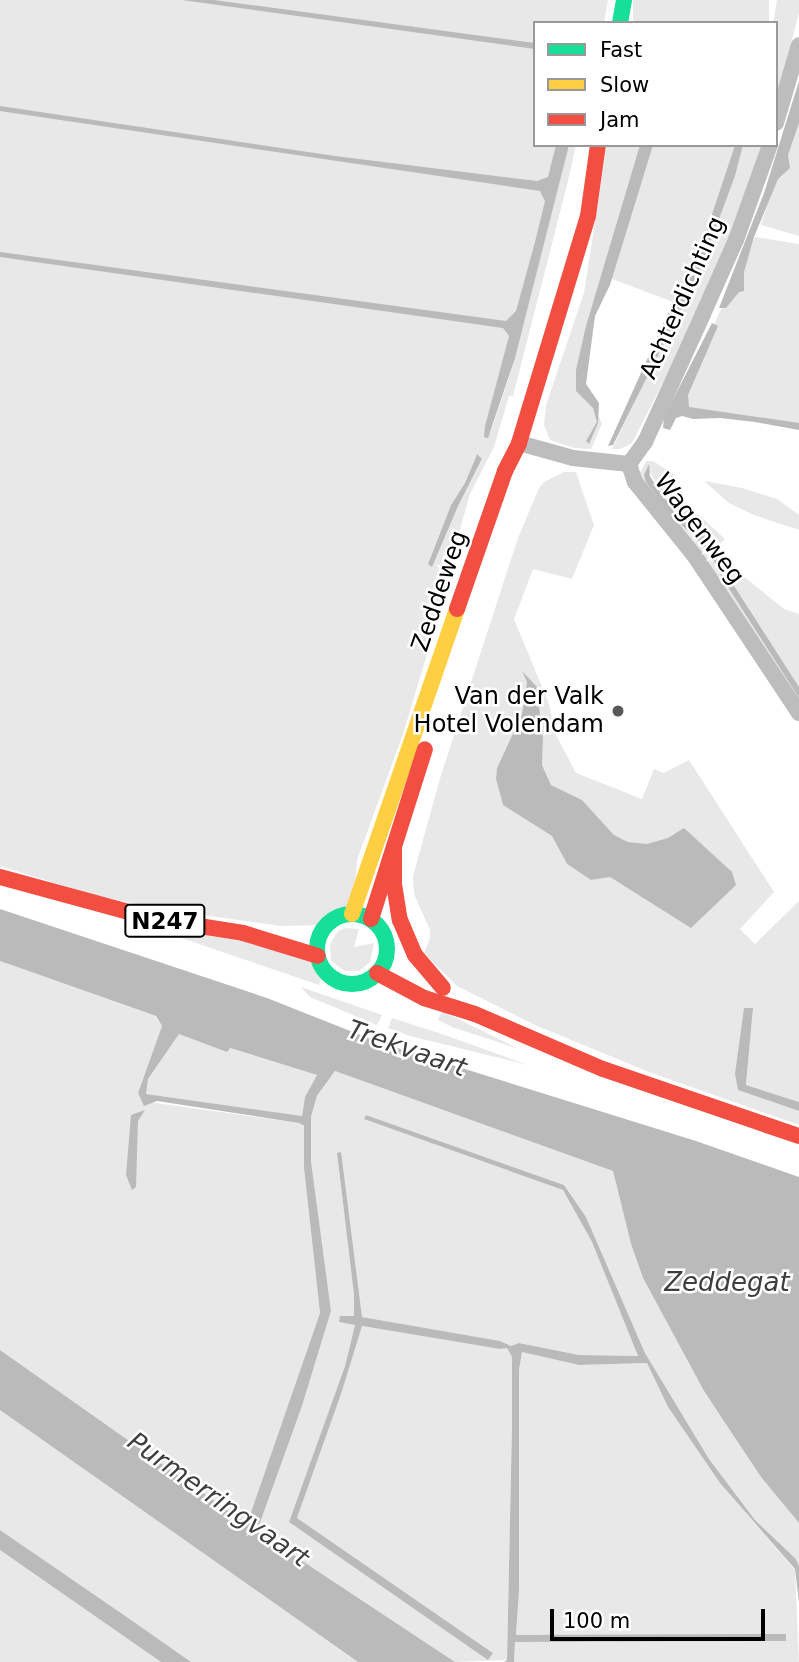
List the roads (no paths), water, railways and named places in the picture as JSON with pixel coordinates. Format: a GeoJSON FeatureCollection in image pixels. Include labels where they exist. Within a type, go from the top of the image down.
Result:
{"type":"FeatureCollection","features":[{"type":"Feature","properties":{"kind":"main road"},"geometry":{"type":"LineString","coordinates":[[620,21],[624,0]]}},
{"type":"Feature","properties":{"kind":"main road","name":"Zeddeweg"},"geometry":{"type":"LineString","coordinates":[[352,914],[505,471],[519,443],[571,264],[577,211],[596,147]]}},
{"type":"Feature","properties":{"kind":"main road","name":"Zeddeweg"},"geometry":{"type":"LineString","coordinates":[[371,919],[517,474],[519,443]]}},
{"type":"Feature","properties":{"kind":"main road"},"geometry":{"type":"LineString","coordinates":[[394,847],[394,884],[400,920],[415,954],[443,988]]}},
{"type":"Feature","properties":{"kind":"main road","name":"N247"},"geometry":{"type":"LineString","coordinates":[[0,877],[140,916],[243,933],[318,956]]}},
{"type":"Feature","properties":{"kind":"main road"},"geometry":{"type":"LineString","coordinates":[[397,963],[360,982],[344,983],[329,975],[309,933],[337,917],[352,914],[371,919],[397,963],[443,988],[475,1014]]}},
{"type":"Feature","properties":{"kind":"main road","name":"N247"},"geometry":{"type":"LineString","coordinates":[[243,933],[309,933]]}},
{"type":"Feature","properties":{"kind":"main road"},"geometry":{"type":"LineString","coordinates":[[377,973],[424,998],[475,1014],[591,1064],[799,1136]]}},
{"type":"Feature","properties":{"kind":"street"},"geometry":{"type":"LineString","coordinates":[[778,116],[799,45]]}},
{"type":"Feature","properties":{"kind":"street","name":"Achterdichting"},"geometry":{"type":"LineString","coordinates":[[629,464],[645,442],[736,240],[769,147]]}},
{"type":"Feature","properties":{"kind":"street","name":"Wagenweg"},"geometry":{"type":"LineString","coordinates":[[519,443],[573,458],[629,464],[635,482],[694,555],[799,713]]}},
{"type":"Feature","properties":{"kind":"water"},"geometry":{"type":"Polygon","coordinates":[[[182,0],[214,0],[533,43],[533,49],[182,0]]]}},
{"type":"Feature","properties":{"kind":"water"},"geometry":{"type":"Polygon","coordinates":[[[799,81],[799,123],[788,155],[790,168],[778,179],[754,237],[744,272],[744,291],[739,292],[726,308],[719,308],[764,193],[799,81]]]}},
{"type":"Feature","properties":{"kind":"water"},"geometry":{"type":"Polygon","coordinates":[[[0,106],[335,156],[537,181],[548,177],[556,147],[568,147],[515,358],[488,438],[484,437],[485,426],[509,336],[503,328],[0,257],[0,252],[506,321],[516,311],[535,242],[545,201],[540,191],[0,111],[0,106]]]}},
{"type":"Feature","properties":{"kind":"water"},"geometry":{"type":"Polygon","coordinates":[[[639,147],[652,147],[610,285],[595,316],[586,384],[599,403],[598,423],[589,444],[586,441],[597,422],[593,408],[576,391],[576,370],[586,326],[639,147]]]}},
{"type":"Feature","properties":{"kind":"water"},"geometry":{"type":"Polygon","coordinates":[[[734,147],[742,147],[735,176],[699,273],[613,445],[608,446],[673,302],[693,271],[734,147]]]}},
{"type":"Feature","properties":{"kind":"water"},"geometry":{"type":"Polygon","coordinates":[[[712,323],[718,326],[688,395],[689,407],[799,423],[799,430],[755,422],[682,416],[676,418],[670,430],[663,428],[664,417],[712,323]]]}},
{"type":"Feature","properties":{"kind":"water"},"geometry":{"type":"Polygon","coordinates":[[[477,454],[482,459],[432,567],[428,564],[451,505],[465,483],[477,454]]]}},
{"type":"Feature","properties":{"kind":"water"},"geometry":{"type":"Polygon","coordinates":[[[649,464],[650,476],[663,497],[712,543],[724,570],[799,687],[799,698],[724,581],[709,551],[670,514],[646,482],[644,475],[649,464]]]}},
{"type":"Feature","properties":{"kind":"water"},"geometry":{"type":"Polygon","coordinates":[[[522,671],[537,687],[543,738],[542,765],[551,785],[582,800],[614,835],[628,842],[647,844],[668,838],[684,828],[732,872],[736,885],[691,928],[610,877],[591,880],[567,864],[552,836],[503,805],[496,779],[497,768],[522,714],[527,682],[522,671]]]}},
{"type":"Feature","properties":{"kind":"water","name":"Zeddegat"},"geometry":{"type":"Polygon","coordinates":[[[0,909],[267,998],[378,1042],[696,1141],[799,1177],[799,1523],[761,1477],[704,1391],[643,1278],[631,1244],[613,1171],[335,1071],[317,1096],[311,1117],[311,1161],[331,1311],[302,1406],[257,1531],[455,1662],[358,1662],[0,1410],[0,1350],[247,1524],[320,1313],[304,1168],[304,1126],[299,1123],[157,1101],[144,1106],[138,1093],[162,1026],[156,1016],[0,961],[0,909]],[[179,1034],[148,1079],[146,1094],[302,1116],[305,1097],[317,1075],[230,1048],[227,1052],[179,1034]]]}},
{"type":"Feature","properties":{"kind":"water"},"geometry":{"type":"Polygon","coordinates":[[[744,1008],[753,1008],[746,1085],[799,1102],[799,1111],[738,1090],[735,1074],[744,1008]]]}},
{"type":"Feature","properties":{"kind":"water"},"geometry":{"type":"Polygon","coordinates":[[[145,1110],[138,1121],[136,1187],[132,1190],[126,1175],[131,1115],[145,1110]]]}},
{"type":"Feature","properties":{"kind":"water"},"geometry":{"type":"Polygon","coordinates":[[[366,1115],[564,1185],[586,1217],[645,1353],[709,1459],[755,1520],[796,1559],[799,1566],[799,1603],[795,1569],[720,1483],[668,1407],[647,1363],[579,1365],[522,1352],[519,1370],[519,1591],[516,1635],[786,1634],[786,1641],[515,1642],[514,1662],[504,1662],[507,1660],[512,1424],[512,1357],[507,1348],[362,1326],[297,1518],[493,1653],[488,1660],[289,1522],[345,1366],[355,1325],[339,1322],[340,1316],[354,1316],[354,1295],[337,1153],[341,1152],[362,1317],[500,1341],[511,1346],[519,1343],[579,1355],[638,1356],[592,1242],[563,1190],[364,1119],[366,1115]]]}},
{"type":"Feature","properties":{"kind":"water"},"geometry":{"type":"Polygon","coordinates":[[[0,1530],[191,1662],[161,1662],[0,1550],[0,1530]]]}},
{"type":"Feature","properties":{"kind":"place","name":"Van der Valk Hotel Volendam"},"geometry":{"type":"Point","coordinates":[618,711]}},
{"type":"Feature","properties":{"kind":"water label","name":"Trekvaart"},"geometry":{"type":"Point","coordinates":[407,1049]}},
{"type":"Feature","properties":{"kind":"water label","name":"Purmerringvaart"},"geometry":{"type":"Point","coordinates":[218,1500]}}]}
